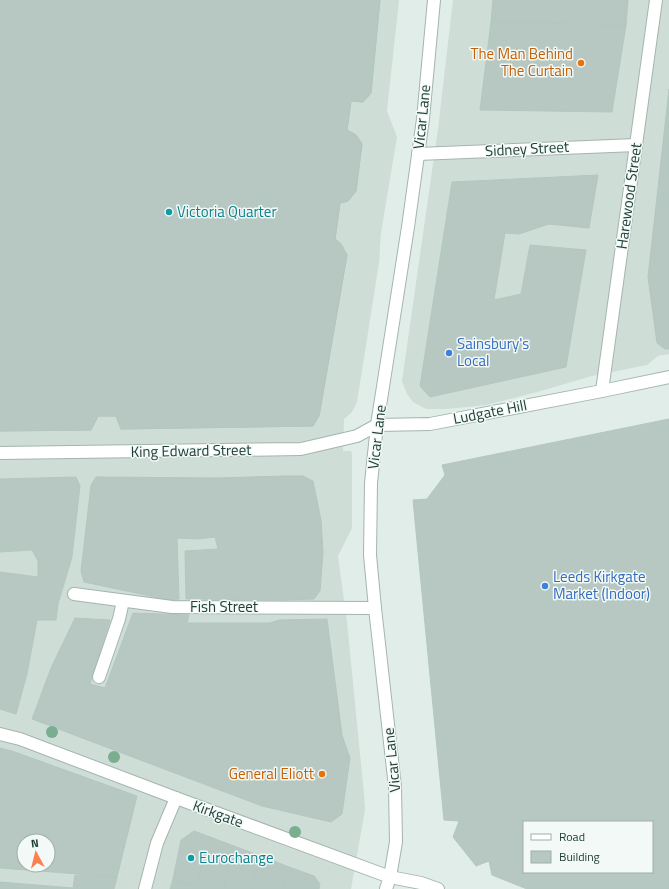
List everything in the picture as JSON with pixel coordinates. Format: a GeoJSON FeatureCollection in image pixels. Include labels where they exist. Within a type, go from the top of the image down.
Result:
{"type":"FeatureCollection","features":[{"type":"Feature","properties":{"kind":"street","name":"Vicar Lane"},"geometry":{"type":"LineString","coordinates":[[386,889],[390,877],[396,842],[395,787],[370,555],[371,483],[377,425],[408,227],[423,119],[434,0]]}},
{"type":"Feature","properties":{"kind":"street","name":"Harewood Street"},"geometry":{"type":"LineString","coordinates":[[602,391],[656,0]]}},
{"type":"Feature","properties":{"kind":"street","name":"Sidney Street"},"geometry":{"type":"LineString","coordinates":[[418,154],[636,145]]}},
{"type":"Feature","properties":{"kind":"street","name":"Ludgate Hill"},"geometry":{"type":"LineString","coordinates":[[377,425],[430,424],[669,377]]}},
{"type":"Feature","properties":{"kind":"street","name":"King Edward Street"},"geometry":{"type":"LineString","coordinates":[[0,453],[300,449],[357,436],[377,425]]}},
{"type":"Feature","properties":{"kind":"street","name":"Fish Street"},"geometry":{"type":"LineString","coordinates":[[74,594],[172,607],[375,608]]}},
{"type":"Feature","properties":{"kind":"street"},"geometry":{"type":"LineString","coordinates":[[99,677],[120,619],[124,600]]}},
{"type":"Feature","properties":{"kind":"street","name":"Kirkgate"},"geometry":{"type":"LineString","coordinates":[[0,734],[20,739],[390,877],[421,883],[438,889]]}},
{"type":"Feature","properties":{"kind":"street"},"geometry":{"type":"LineString","coordinates":[[145,889],[157,843],[176,798]]}},
{"type":"Feature","properties":{"kind":"shaded area"},"geometry":{"type":"Polygon","coordinates":[[[0,0],[399,0],[387,111],[397,137],[381,233],[379,263],[357,402],[352,412],[344,419],[343,451],[351,451],[352,454],[352,528],[338,556],[347,622],[365,810],[351,889],[0,889],[0,0]]]}},
{"type":"Feature","properties":{"kind":"shaded area"},"geometry":{"type":"Polygon","coordinates":[[[453,0],[669,0],[669,354],[658,356],[647,365],[592,376],[486,405],[447,409],[426,409],[413,402],[407,394],[402,381],[438,129],[453,0]]]}},
{"type":"Feature","properties":{"kind":"building","name":"Victoria Quarter"},"geometry":{"type":"Polygon","coordinates":[[[0,0],[380,0],[371,93],[363,102],[351,101],[347,130],[356,135],[362,144],[356,191],[348,201],[340,203],[335,239],[341,244],[347,255],[319,416],[313,426],[121,429],[116,416],[98,416],[91,430],[0,431],[0,0]]]}},
{"type":"Feature","properties":{"kind":"building","name":"Victoria Quarter"},"geometry":{"type":"Polygon","coordinates":[[[0,0],[380,0],[371,93],[363,102],[351,101],[347,130],[356,135],[362,144],[356,191],[348,201],[340,203],[335,239],[341,244],[347,255],[319,416],[313,426],[121,429],[116,416],[98,416],[91,430],[0,431],[0,0]]]}},
{"type":"Feature","properties":{"kind":"building"},"geometry":{"type":"Polygon","coordinates":[[[493,0],[628,0],[626,25],[491,22],[493,0]]]}},
{"type":"Feature","properties":{"kind":"building"},"geometry":{"type":"Polygon","coordinates":[[[491,22],[626,25],[612,112],[480,110],[491,22]]]}},
{"type":"Feature","properties":{"kind":"building"},"geometry":{"type":"Polygon","coordinates":[[[669,89],[669,349],[665,349],[657,343],[648,277],[669,89]]]}},
{"type":"Feature","properties":{"kind":"building"},"geometry":{"type":"Polygon","coordinates":[[[598,175],[589,228],[549,224],[519,234],[505,233],[494,300],[521,294],[530,245],[586,250],[566,367],[430,397],[420,386],[452,182],[598,175]]]}},
{"type":"Feature","properties":{"kind":"building","name":"Leeds Kirkgate Market (Indoor)"},"geometry":{"type":"Polygon","coordinates":[[[669,419],[669,889],[527,889],[492,875],[489,861],[476,866],[453,837],[459,821],[444,820],[413,500],[427,499],[445,475],[442,465],[669,419]]]}},
{"type":"Feature","properties":{"kind":"building"},"geometry":{"type":"Polygon","coordinates":[[[303,476],[313,481],[321,520],[323,552],[320,591],[314,599],[186,599],[185,551],[218,549],[215,537],[198,539],[177,538],[179,599],[169,600],[84,582],[81,571],[91,485],[96,477],[217,478],[303,476]]]}},
{"type":"Feature","properties":{"kind":"building"},"geometry":{"type":"Polygon","coordinates":[[[76,477],[80,486],[72,557],[58,604],[56,620],[37,620],[27,674],[16,714],[0,709],[0,572],[38,577],[38,561],[32,550],[0,552],[0,479],[76,477]]]}},
{"type":"Feature","properties":{"kind":"building"},"geometry":{"type":"Polygon","coordinates":[[[133,613],[189,615],[187,623],[270,623],[279,620],[327,619],[342,735],[350,758],[342,814],[331,822],[262,806],[32,719],[51,668],[75,618],[110,620],[90,684],[105,688],[133,613]]]}},
{"type":"Feature","properties":{"kind":"building"},"geometry":{"type":"Polygon","coordinates":[[[0,748],[137,796],[117,877],[56,872],[56,833],[16,833],[16,869],[0,868],[0,748]]]}},
{"type":"Feature","properties":{"kind":"building","name":"Eurochange"},"geometry":{"type":"Polygon","coordinates":[[[194,831],[210,837],[197,886],[173,879],[181,840],[194,831]]]}},
{"type":"Feature","properties":{"kind":"building"},"geometry":{"type":"Polygon","coordinates":[[[210,837],[234,846],[223,889],[207,889],[197,886],[210,837]]]}},
{"type":"Feature","properties":{"kind":"building"},"geometry":{"type":"Polygon","coordinates":[[[234,846],[261,856],[252,889],[223,889],[234,846]]]}},
{"type":"Feature","properties":{"kind":"building"},"geometry":{"type":"Polygon","coordinates":[[[261,856],[289,867],[282,889],[252,889],[261,856]]]}},
{"type":"Feature","properties":{"kind":"building"},"geometry":{"type":"Polygon","coordinates":[[[289,867],[314,876],[320,884],[319,889],[282,889],[289,867]]]}},
{"type":"Feature","properties":{"kind":"building"},"geometry":{"type":"Polygon","coordinates":[[[75,875],[117,877],[114,889],[0,889],[0,882],[73,888],[75,875]]]}},
{"type":"Feature","properties":{"kind":"building"},"geometry":{"type":"Polygon","coordinates":[[[173,879],[197,886],[207,889],[170,889],[173,879]]]}},
{"type":"Feature","properties":{"kind":"place","name":"The Man Behind The Curtain"},"geometry":{"type":"Point","coordinates":[581,63]}},
{"type":"Feature","properties":{"kind":"place","name":"Victoria Quarter"},"geometry":{"type":"Point","coordinates":[169,212]}},
{"type":"Feature","properties":{"kind":"place","name":"Sainsbury's Local"},"geometry":{"type":"Point","coordinates":[449,353]}},
{"type":"Feature","properties":{"kind":"place","name":"Leeds Kirkgate Market (Indoor)"},"geometry":{"type":"Point","coordinates":[545,586]}},
{"type":"Feature","properties":{"kind":"place","name":"General Eliott"},"geometry":{"type":"Point","coordinates":[322,774]}},
{"type":"Feature","properties":{"kind":"place","name":"Eurochange"},"geometry":{"type":"Point","coordinates":[191,858]}}]}
